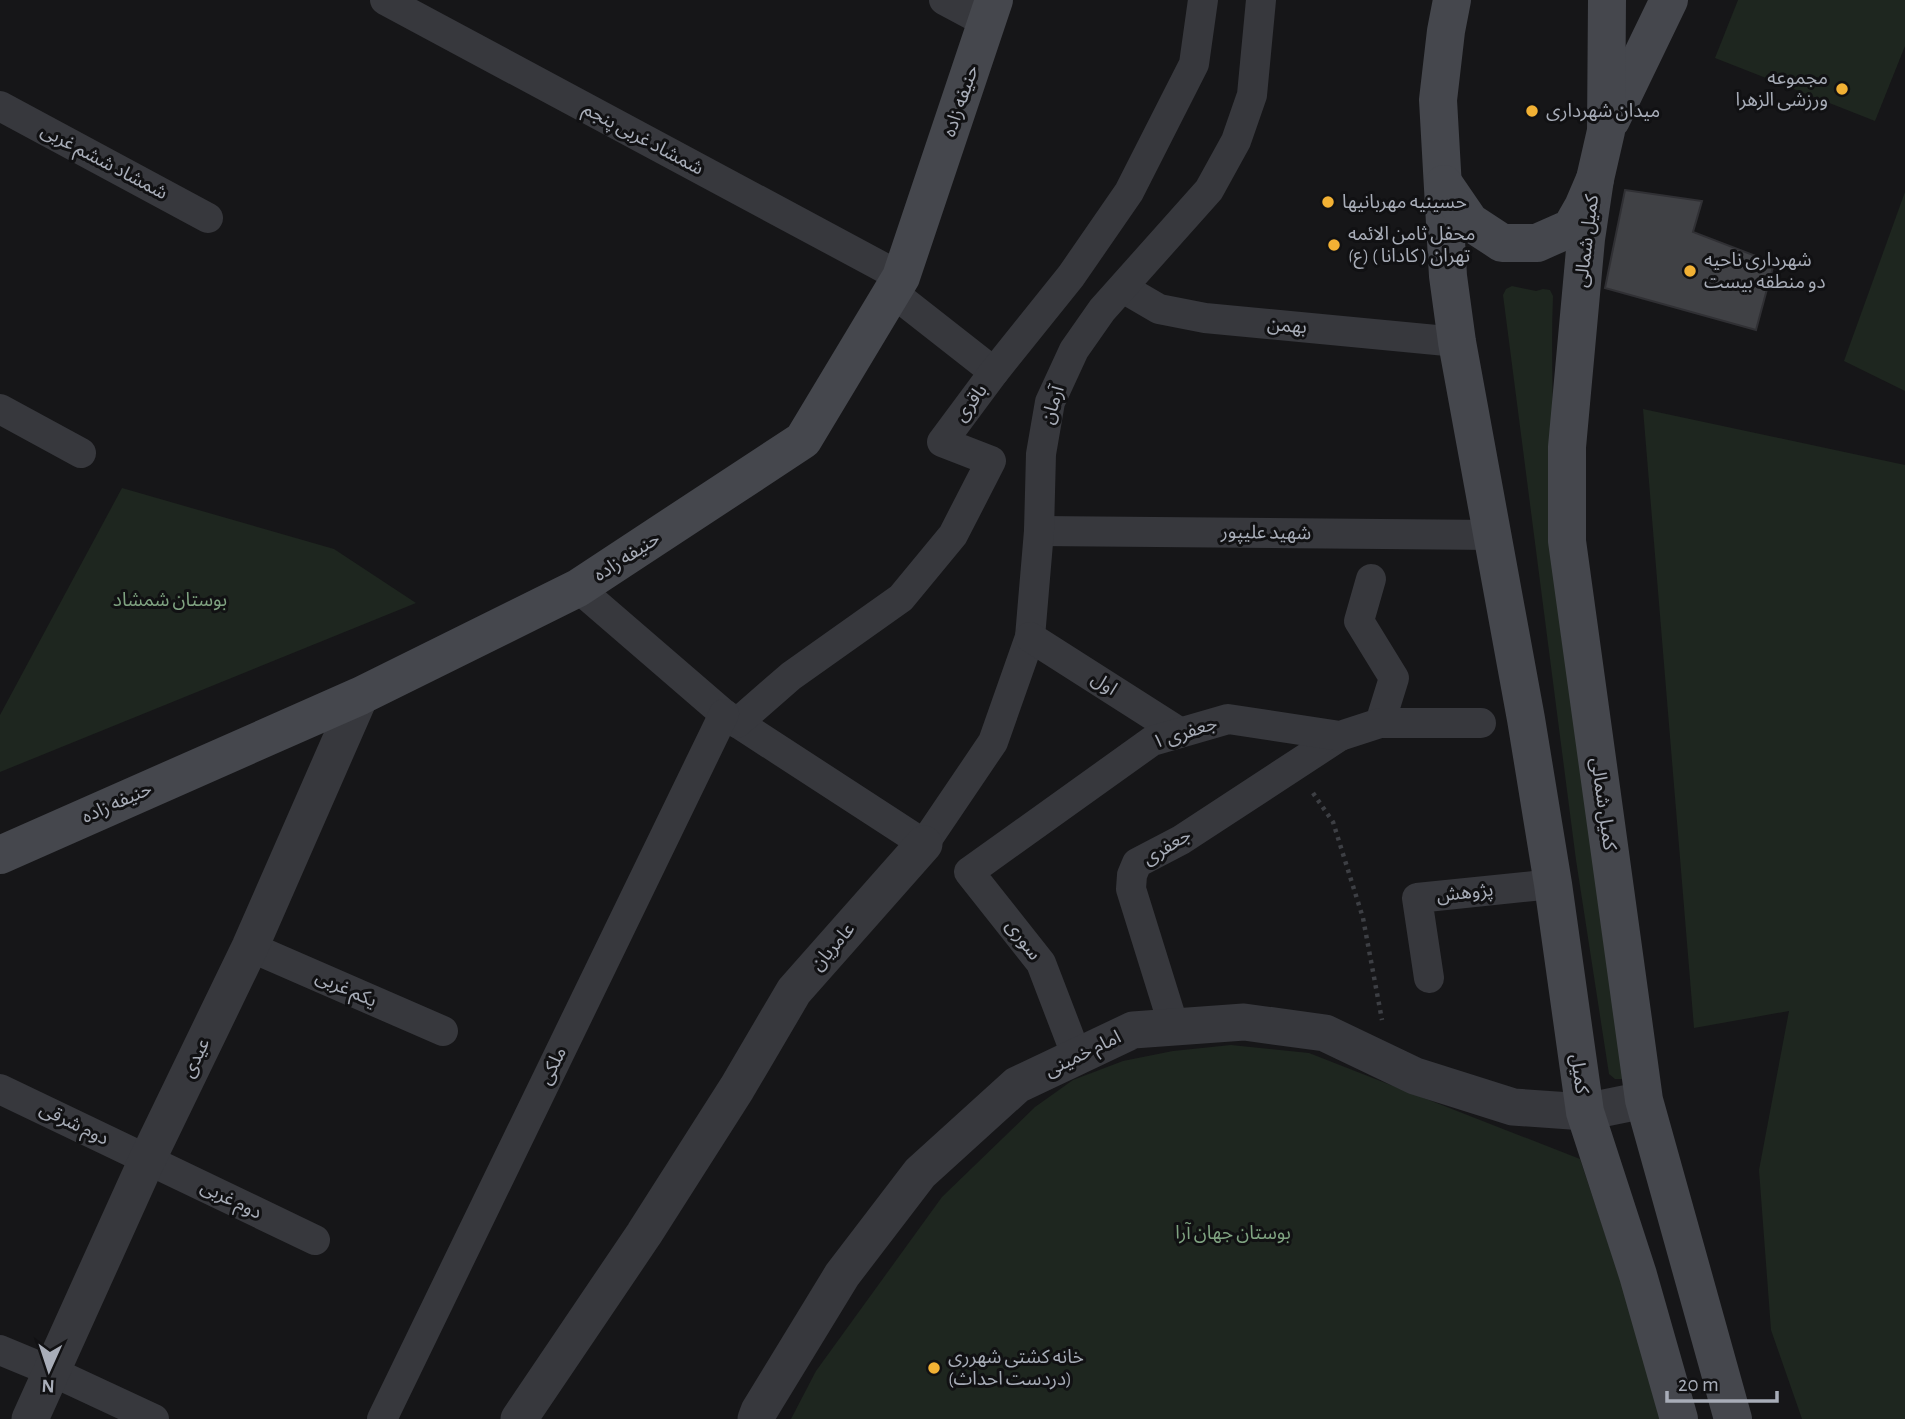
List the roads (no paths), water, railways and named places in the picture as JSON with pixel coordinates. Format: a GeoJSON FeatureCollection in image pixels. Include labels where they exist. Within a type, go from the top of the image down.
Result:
{"type":"FeatureCollection","features":[{"type":"Feature","properties":{"kind":"main road"},"geometry":{"type":"LineString","coordinates":[[1452,0],[1438,100],[1448,276],[1457,342],[1494,535]]}},
{"type":"Feature","properties":{"kind":"main road"},"geometry":{"type":"LineString","coordinates":[[1444,184],[1470,222],[1502,243],[1537,243],[1570,228],[1595,179],[1606,131],[1607,0]]}},
{"type":"Feature","properties":{"kind":"main road"},"geometry":{"type":"LineString","coordinates":[[1606,131],[1669,0]]}},
{"type":"Feature","properties":{"kind":"main road","name":"حنیفه زاده"},"geometry":{"type":"LineString","coordinates":[[0,855],[360,696],[579,588],[803,440],[896,285],[991,12]]}},
{"type":"Feature","properties":{"kind":"main road","name":"کمیل شمالی"},"geometry":{"type":"LineString","coordinates":[[1595,179],[1586,239],[1567,447],[1567,541],[1644,1100],[1733,1419]]}},
{"type":"Feature","properties":{"kind":"main road","name":"کمیل"},"geometry":{"type":"LineString","coordinates":[[1494,535],[1527,719],[1585,1112],[1638,1275],[1679,1419]]}},
{"type":"Feature","properties":{"kind":"street","name":"شمشاد غربی پنجم"},"geometry":{"type":"LineString","coordinates":[[385,0],[896,285]]}},
{"type":"Feature","properties":{"kind":"street"},"geometry":{"type":"LineString","coordinates":[[944,0],[991,12]]}},
{"type":"Feature","properties":{"kind":"street","name":"باقری"},"geometry":{"type":"LineString","coordinates":[[730,718],[901,598],[953,535],[990,461],[943,442],[994,372],[1071,276],[1129,192],[1194,64],[1203,0]]}},
{"type":"Feature","properties":{"kind":"street","name":"آرمان"},"geometry":{"type":"LineString","coordinates":[[924,844],[993,742],[1030,637],[1039,531],[1041,454],[1050,402],[1074,350],[1102,310],[1209,190],[1236,141],[1252,95],[1261,0]]}},
{"type":"Feature","properties":{"kind":"street","name":"شمشاد ششم غربی"},"geometry":{"type":"LineString","coordinates":[[0,106],[208,218]]}},
{"type":"Feature","properties":{"kind":"street"},"geometry":{"type":"LineString","coordinates":[[896,285],[994,372]]}},
{"type":"Feature","properties":{"kind":"street","name":"بهمن"},"geometry":{"type":"LineString","coordinates":[[1123,288],[1159,309],[1205,318],[1457,342]]}},
{"type":"Feature","properties":{"kind":"street"},"geometry":{"type":"LineString","coordinates":[[0,409],[81,453]]}},
{"type":"Feature","properties":{"kind":"street","name":"شهید علیپور"},"geometry":{"type":"LineString","coordinates":[[1039,531],[1494,535]]}},
{"type":"Feature","properties":{"kind":"street"},"geometry":{"type":"LineString","coordinates":[[1371,579],[1359,621],[1394,678],[1380,723]]}},
{"type":"Feature","properties":{"kind":"street"},"geometry":{"type":"LineString","coordinates":[[579,588],[730,718],[924,844]]}},
{"type":"Feature","properties":{"kind":"street","name":"اول"},"geometry":{"type":"LineString","coordinates":[[1030,637],[1179,732]]}},
{"type":"Feature","properties":{"kind":"street","name":"عیدی"},"geometry":{"type":"LineString","coordinates":[[30,1419],[147,1160],[250,947],[360,696]]}},
{"type":"Feature","properties":{"kind":"street","name":"ملکی"},"geometry":{"type":"LineString","coordinates":[[382,1419],[730,718]]}},
{"type":"Feature","properties":{"kind":"street","name":"جعفری ۱"},"geometry":{"type":"LineString","coordinates":[[969,872],[1152,741],[1179,732],[1228,719],[1340,736],[1380,723],[1481,723]]}},
{"type":"Feature","properties":{"kind":"street","name":"جعفری"},"geometry":{"type":"LineString","coordinates":[[1174,1027],[1131,889],[1132,875],[1137,863],[1181,840],[1340,736]]}},
{"type":"Feature","properties":{"kind":"street","name":"عامریان"},"geometry":{"type":"LineString","coordinates":[[519,1419],[644,1234],[737,1088],[794,991],[924,844]]}},
{"type":"Feature","properties":{"kind":"street","name":"سوری"},"geometry":{"type":"LineString","coordinates":[[969,872],[1041,963],[1077,1057]]}},
{"type":"Feature","properties":{"kind":"street","name":"پژوهش"},"geometry":{"type":"LineString","coordinates":[[1429,978],[1417,898],[1552,884]]}},
{"type":"Feature","properties":{"kind":"street","name":"یکم غربی"},"geometry":{"type":"LineString","coordinates":[[250,947],[443,1031]]}},
{"type":"Feature","properties":{"kind":"street","name":"امام خمینی"},"geometry":{"type":"LineString","coordinates":[[756,1419],[842,1275],[919,1173],[1017,1085],[1133,1030],[1244,1022],[1325,1033],[1415,1076],[1513,1107],[1585,1112],[1644,1100]]}},
{"type":"Feature","properties":{"kind":"street","name":"دوم شرقی"},"geometry":{"type":"LineString","coordinates":[[0,1089],[147,1160]]}},
{"type":"Feature","properties":{"kind":"street","name":"دوم غربی"},"geometry":{"type":"LineString","coordinates":[[147,1160],[315,1240]]}},
{"type":"Feature","properties":{"kind":"street"},"geometry":{"type":"LineString","coordinates":[[0,1350],[154,1419]]}},
{"type":"Feature","properties":{"kind":"place","name":"مجموعه ورزشی الزهرا"},"geometry":{"type":"Point","coordinates":[1842,89]}},
{"type":"Feature","properties":{"kind":"place","name":"میدان شهرداری"},"geometry":{"type":"Point","coordinates":[1532,111]}},
{"type":"Feature","properties":{"kind":"place","name":"حسینیه مهربانیها"},"geometry":{"type":"Point","coordinates":[1328,202]}},
{"type":"Feature","properties":{"kind":"place","name":"محفل ثامن الائمه (ع) تهران ( کادانا )"},"geometry":{"type":"Point","coordinates":[1334,245]}},
{"type":"Feature","properties":{"kind":"place","name":"شهرداری ناحیه دو منطقه بیست"},"geometry":{"type":"Point","coordinates":[1690,271]}},
{"type":"Feature","properties":{"kind":"place","name":"خانه کشتی شهرری (دردست احداث)"},"geometry":{"type":"Point","coordinates":[934,1368]}},
{"type":"Feature","properties":{"kind":"park label","name":"بوستان شمشاد"},"geometry":{"type":"Point","coordinates":[170,600]}},
{"type":"Feature","properties":{"kind":"park label","name":"بوستان جهان آرا"},"geometry":{"type":"Point","coordinates":[1233,1233]}}]}
